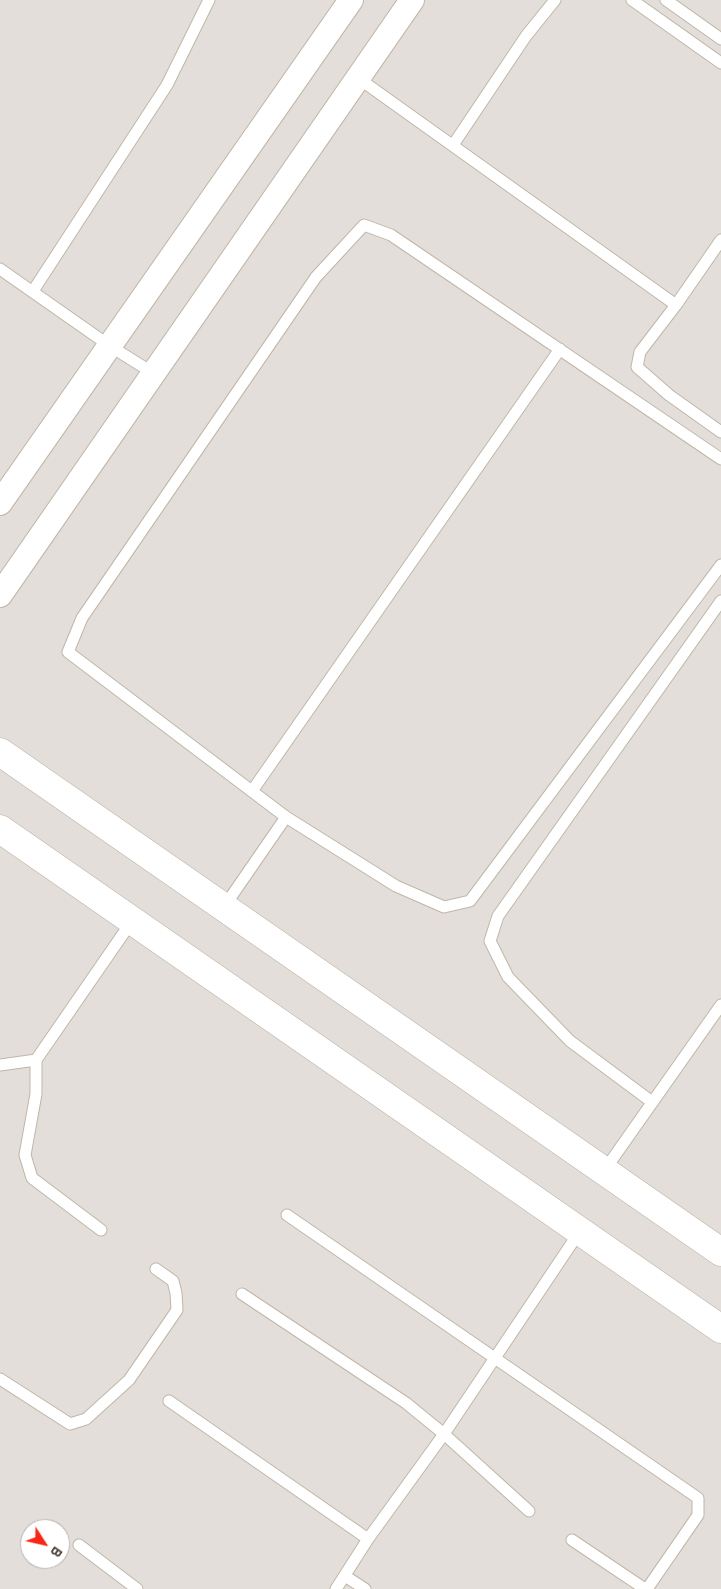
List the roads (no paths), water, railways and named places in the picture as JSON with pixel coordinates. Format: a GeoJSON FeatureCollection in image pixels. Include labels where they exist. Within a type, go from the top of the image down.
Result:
{"type":"FeatureCollection","features":[{"type":"Feature","properties":{"kind":"street"},"geometry":{"type":"LineString","coordinates":[[0,503],[351,0]]}},
{"type":"Feature","properties":{"kind":"street"},"geometry":{"type":"LineString","coordinates":[[0,595],[412,0]]}},
{"type":"Feature","properties":{"kind":"street"},"geometry":{"type":"LineString","coordinates":[[0,752],[721,1252]]}},
{"type":"Feature","properties":{"kind":"street"},"geometry":{"type":"LineString","coordinates":[[0,829],[721,1329]]}},
{"type":"Feature","properties":{"kind":"lane"},"geometry":{"type":"LineString","coordinates":[[34,291],[167,85],[209,0]]}},
{"type":"Feature","properties":{"kind":"lane"},"geometry":{"type":"LineString","coordinates":[[453,145],[526,36],[555,0]]}},
{"type":"Feature","properties":{"kind":"lane"},"geometry":{"type":"LineString","coordinates":[[632,0],[721,63]]}},
{"type":"Feature","properties":{"kind":"lane"},"geometry":{"type":"LineString","coordinates":[[666,0],[721,39]]}},
{"type":"Feature","properties":{"kind":"lane"},"geometry":{"type":"LineString","coordinates":[[358,78],[676,304]]}},
{"type":"Feature","properties":{"kind":"lane"},"geometry":{"type":"LineString","coordinates":[[721,459],[391,235],[364,225],[316,277],[82,618],[68,652],[286,817],[396,886],[444,907],[470,900],[721,565]]}},
{"type":"Feature","properties":{"kind":"lane"},"geometry":{"type":"LineString","coordinates":[[721,240],[640,352],[637,367],[669,395],[721,432]]}},
{"type":"Feature","properties":{"kind":"lane"},"geometry":{"type":"LineString","coordinates":[[0,269],[110,346],[153,373]]}},
{"type":"Feature","properties":{"kind":"lane"},"geometry":{"type":"LineString","coordinates":[[252,791],[560,349]]}},
{"type":"Feature","properties":{"kind":"lane"},"geometry":{"type":"LineString","coordinates":[[652,1102],[570,1041],[508,977],[490,941],[498,916],[721,601]]}},
{"type":"Feature","properties":{"kind":"lane"},"geometry":{"type":"LineString","coordinates":[[224,907],[286,817]]}},
{"type":"Feature","properties":{"kind":"lane"},"geometry":{"type":"LineString","coordinates":[[101,1230],[32,1178],[25,1155],[36,1094],[36,1060],[132,921]]}},
{"type":"Feature","properties":{"kind":"lane"},"geometry":{"type":"LineString","coordinates":[[604,1171],[721,1004]]}},
{"type":"Feature","properties":{"kind":"lane"},"geometry":{"type":"LineString","coordinates":[[0,1065],[36,1060]]}},
{"type":"Feature","properties":{"kind":"lane"},"geometry":{"type":"LineString","coordinates":[[287,1215],[496,1357],[698,1498],[698,1515],[646,1589],[572,1540]]}},
{"type":"Feature","properties":{"kind":"lane"},"geometry":{"type":"LineString","coordinates":[[336,1589],[368,1539],[444,1434],[580,1231]]}},
{"type":"Feature","properties":{"kind":"lane"},"geometry":{"type":"LineString","coordinates":[[0,1379],[70,1424],[86,1418],[129,1380],[177,1310],[176,1293],[172,1280],[156,1269]]}},
{"type":"Feature","properties":{"kind":"lane"},"geometry":{"type":"LineString","coordinates":[[242,1294],[406,1404],[444,1434],[530,1511]]}},
{"type":"Feature","properties":{"kind":"lane"},"geometry":{"type":"LineString","coordinates":[[169,1401],[368,1539]]}},
{"type":"Feature","properties":{"kind":"lane"},"geometry":{"type":"LineString","coordinates":[[80,1545],[137,1589]]}},
{"type":"Feature","properties":{"kind":"lane"},"geometry":{"type":"LineString","coordinates":[[345,1576],[365,1589]]}}]}
